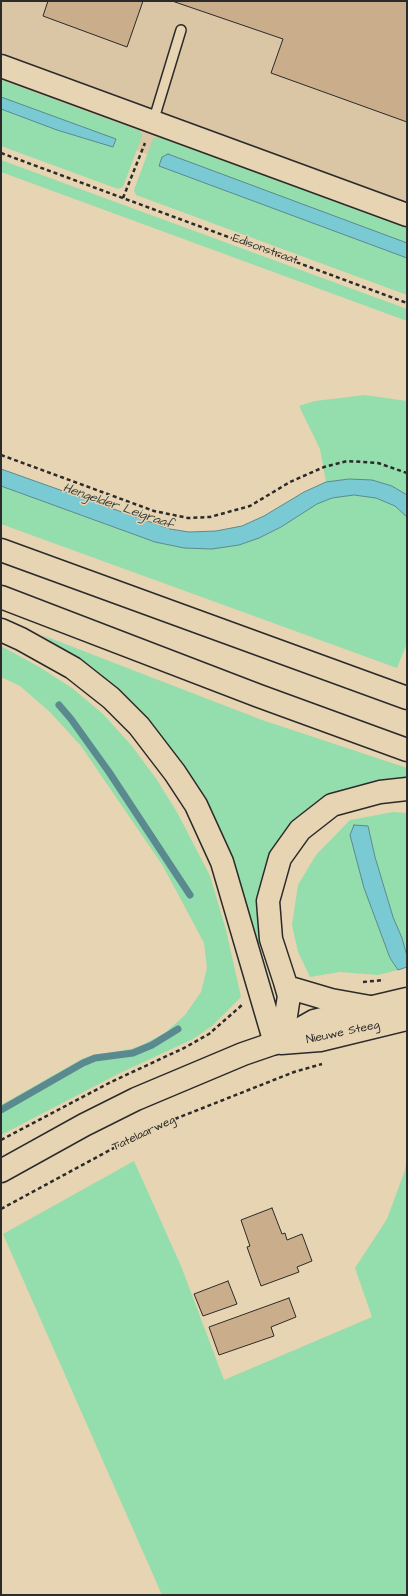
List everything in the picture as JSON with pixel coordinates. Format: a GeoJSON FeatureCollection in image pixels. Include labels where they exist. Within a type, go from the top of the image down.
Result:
{"type":"FeatureCollection","features":[{"type":"Feature","properties":{"kind":"main road"},"geometry":{"type":"LineString","coordinates":[[1,66],[407,215]]}},
{"type":"Feature","properties":{"kind":"main road"},"geometry":{"type":"LineString","coordinates":[[1,550],[407,698]]}},
{"type":"Feature","properties":{"kind":"main road"},"geometry":{"type":"LineString","coordinates":[[1,597],[259,696],[407,750]]}},
{"type":"Feature","properties":{"kind":"main road"},"geometry":{"type":"LineString","coordinates":[[1,630],[21,639],[73,668],[111,698],[139,726],[175,773],[196,805],[222,862],[275,1043]]}},
{"type":"Feature","properties":{"kind":"main road"},"geometry":{"type":"LineString","coordinates":[[1,1171],[84,1125],[136,1099],[243,1054],[275,1043],[286,1022],[289,996],[271,939],[268,901],[280,858],[300,830],[332,805],[380,792],[407,789]]}},
{"type":"Feature","properties":{"kind":"main road"},"geometry":{"type":"LineString","coordinates":[[287,987],[331,1000],[370,1007]]}},
{"type":"Feature","properties":{"kind":"main road","name":"Nieuwe Steeg"},"geometry":{"type":"LineString","coordinates":[[275,1043],[314,1021],[407,999]]}},
{"type":"Feature","properties":{"kind":"main road","name":"Nieuwe Steeg"},"geometry":{"type":"LineString","coordinates":[[275,1043],[320,1040],[407,1019]]}},
{"type":"Feature","properties":{"kind":"lane"},"geometry":{"type":"LineString","coordinates":[[153,122],[181,30]]}},
{"type":"Feature","properties":{"kind":"path"},"geometry":{"type":"LineString","coordinates":[[124,198],[153,122]]}},
{"type":"Feature","properties":{"kind":"path","name":"Edisonstraat"},"geometry":{"type":"LineString","coordinates":[[1,153],[407,303]]}},
{"type":"Feature","properties":{"kind":"path"},"geometry":{"type":"LineString","coordinates":[[1,455],[154,511],[188,518],[210,517],[250,506],[304,476],[324,467],[347,461],[378,463],[407,473]]}},
{"type":"Feature","properties":{"kind":"path"},"geometry":{"type":"LineString","coordinates":[[1,1140],[111,1082],[184,1048],[209,1034],[237,1008],[260,995]]}},
{"type":"Feature","properties":{"kind":"path","name":"Tatelaarweg"},"geometry":{"type":"LineString","coordinates":[[1,1210],[147,1130],[294,1072]]}},
{"type":"Feature","properties":{"kind":"shaded area"},"geometry":{"type":"Polygon","coordinates":[[[1,1],[407,1],[407,252],[115,142],[1,101],[1,1]]]}},
{"type":"Feature","properties":{"kind":"green space"},"geometry":{"type":"Polygon","coordinates":[[[1,80],[140,131],[142,136],[123,187],[118,189],[1,146],[1,80]]]}},
{"type":"Feature","properties":{"kind":"green space"},"geometry":{"type":"Polygon","coordinates":[[[158,137],[407,228],[407,295],[136,195],[134,190],[153,139],[158,137]]]}},
{"type":"Feature","properties":{"kind":"green space"},"geometry":{"type":"Polygon","coordinates":[[[1,160],[407,309],[407,321],[1,172],[1,160]]]}},
{"type":"Feature","properties":{"kind":"green space"},"geometry":{"type":"Polygon","coordinates":[[[365,395],[407,401],[407,495],[392,486],[349,479],[326,482],[320,449],[299,406],[315,401],[365,395]]]}},
{"type":"Feature","properties":{"kind":"green space"},"geometry":{"type":"Polygon","coordinates":[[[1,486],[155,542],[184,548],[239,545],[259,538],[281,527],[317,504],[332,498],[354,495],[376,498],[395,506],[407,517],[407,643],[397,668],[1,524],[1,486]]]}},
{"type":"Feature","properties":{"kind":"green space"},"geometry":{"type":"Polygon","coordinates":[[[42,635],[262,720],[407,768],[407,778],[374,781],[331,796],[259,913],[259,956],[231,862],[84,664],[42,635]]]}},
{"type":"Feature","properties":{"kind":"green space"},"geometry":{"type":"Polygon","coordinates":[[[1,646],[41,668],[72,688],[103,714],[132,746],[157,780],[178,814],[210,876],[226,930],[241,997],[212,1026],[193,1039],[118,1074],[1,1135],[1,1105],[82,1059],[90,1056],[131,1049],[165,1033],[185,1015],[201,992],[207,968],[204,943],[163,866],[81,746],[50,712],[20,686],[1,677],[1,646]]]}},
{"type":"Feature","properties":{"kind":"green space"},"geometry":{"type":"Polygon","coordinates":[[[393,812],[407,813],[407,956],[402,938],[393,917],[375,857],[368,826],[364,888],[390,958],[398,970],[378,975],[340,972],[310,977],[298,952],[292,925],[298,885],[316,855],[350,820],[393,812]]]}},
{"type":"Feature","properties":{"kind":"green space"},"geometry":{"type":"Polygon","coordinates":[[[407,1154],[407,1595],[162,1595],[3,1234],[134,1161],[181,1266],[224,1380],[372,1317],[355,1268],[387,1219],[405,1170],[407,1154]]]}},
{"type":"Feature","properties":{"kind":"water"},"geometry":{"type":"Polygon","coordinates":[[[1,97],[116,139],[113,147],[57,130],[1,109],[1,97]]]}},
{"type":"Feature","properties":{"kind":"water"},"geometry":{"type":"Polygon","coordinates":[[[168,154],[407,243],[407,258],[159,166],[162,157],[168,154]]]}},
{"type":"Feature","properties":{"kind":"water"},"geometry":{"type":"Polygon","coordinates":[[[1,469],[170,529],[189,532],[216,531],[242,526],[264,516],[304,492],[326,482],[349,479],[372,480],[392,486],[407,495],[407,517],[395,506],[376,498],[354,495],[332,498],[317,504],[281,527],[259,538],[239,545],[212,549],[184,548],[155,542],[1,486],[1,469]]]}},
{"type":"Feature","properties":{"kind":"water"},"geometry":{"type":"Polygon","coordinates":[[[354,825],[368,826],[375,857],[393,917],[402,938],[407,956],[407,967],[398,970],[390,958],[364,888],[350,835],[354,825]]]}},
{"type":"Feature","properties":{"kind":"building"},"geometry":{"type":"Polygon","coordinates":[[[48,1],[143,1],[127,47],[43,16],[48,1]]]}},
{"type":"Feature","properties":{"kind":"building"},"geometry":{"type":"Polygon","coordinates":[[[172,1],[407,1],[407,122],[271,73],[283,39],[172,1]]]}},
{"type":"Feature","properties":{"kind":"building"},"geometry":{"type":"Polygon","coordinates":[[[272,1208],[282,1234],[285,1233],[287,1240],[302,1234],[312,1261],[297,1267],[299,1272],[261,1286],[247,1247],[250,1246],[241,1220],[272,1208]]]}},
{"type":"Feature","properties":{"kind":"building"},"geometry":{"type":"Polygon","coordinates":[[[228,1281],[237,1304],[203,1316],[194,1294],[228,1281]]]}},
{"type":"Feature","properties":{"kind":"building"},"geometry":{"type":"Polygon","coordinates":[[[289,1298],[296,1317],[271,1327],[274,1336],[219,1355],[209,1327],[289,1298]]]}},
{"type":"Feature","properties":{"kind":"waterway"},"geometry":{"type":"LineString","coordinates":[[59,705],[71,719],[109,772],[190,895]]}},
{"type":"Feature","properties":{"kind":"waterway"},"geometry":{"type":"LineString","coordinates":[[1,1110],[83,1063],[95,1058],[133,1053],[152,1045],[178,1029]]}},
{"type":"Feature","properties":{"kind":"water label","name":"Hengelder Leigraaf"},"geometry":{"type":"Point","coordinates":[118,507]}}]}
